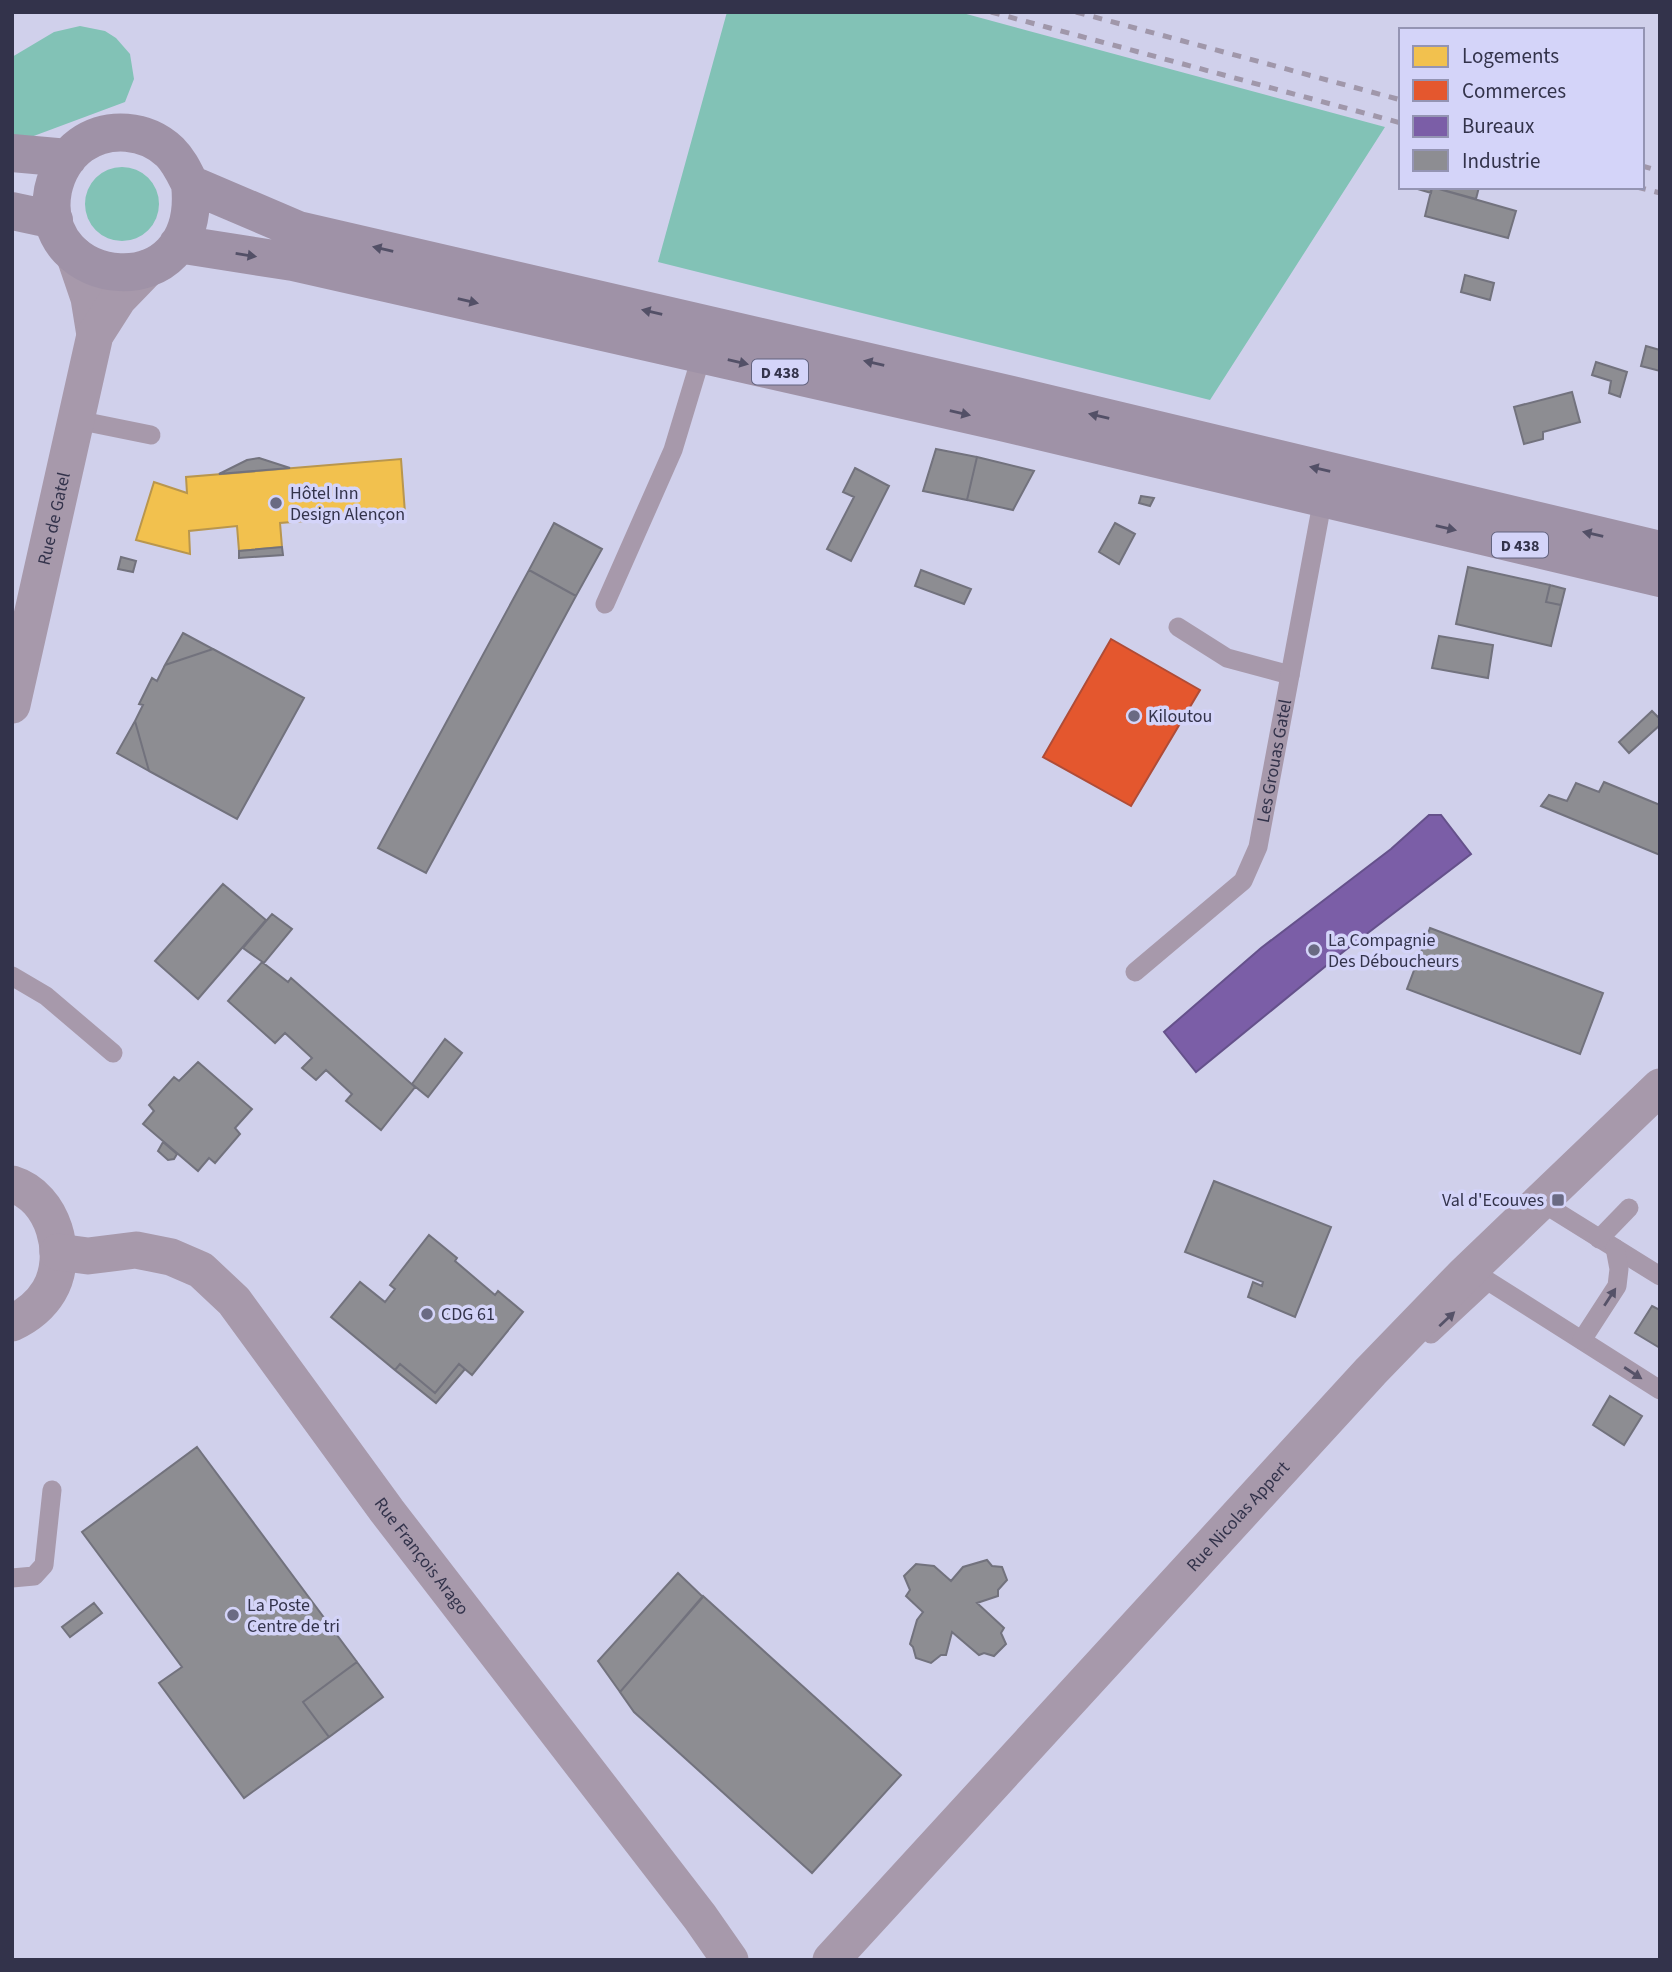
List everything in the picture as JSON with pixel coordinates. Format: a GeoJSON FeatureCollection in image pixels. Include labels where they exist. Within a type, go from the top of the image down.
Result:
{"type":"FeatureCollection","features":[{"type":"Feature","properties":{"kind":"main road"},"geometry":{"type":"LineString","coordinates":[[119,132],[138,134],[155,141],[170,152],[182,167],[190,184],[192,205],[188,226],[178,244],[164,258],[148,268],[128,273],[108,272],[90,265],[74,254],[61,239],[54,220],[52,198],[56,177],[68,158],[82,145],[100,136],[119,132]]}},
{"type":"Feature","properties":{"kind":"main road"},"geometry":{"type":"LineString","coordinates":[[12,153],[68,158]]}},
{"type":"Feature","properties":{"kind":"main road","name":"D 438"},"geometry":{"type":"LineString","coordinates":[[190,184],[298,230],[1025,398],[1660,550]]}},
{"type":"Feature","properties":{"kind":"main road"},"geometry":{"type":"LineString","coordinates":[[12,211],[54,220]]}},
{"type":"Feature","properties":{"kind":"main road","name":"D 438"},"geometry":{"type":"LineString","coordinates":[[178,244],[293,262],[702,354],[1660,578]]}},
{"type":"Feature","properties":{"kind":"street","name":"Rue de Gatel"},"geometry":{"type":"LineString","coordinates":[[74,254],[89,298],[96,335]]}},
{"type":"Feature","properties":{"kind":"street","name":"Rue de Gatel"},"geometry":{"type":"LineString","coordinates":[[12,705],[96,335],[118,299],[148,268]]}},
{"type":"Feature","properties":{"kind":"street","name":"Rue Nicolas Appert"},"geometry":{"type":"LineString","coordinates":[[831,1960],[1371,1371],[1464,1275],[1660,1087]]}},
{"type":"Feature","properties":{"kind":"street"},"geometry":{"type":"LineString","coordinates":[[12,1184],[19,1186],[41,1205],[56,1231],[59,1261],[50,1290],[31,1314],[12,1323]]}},
{"type":"Feature","properties":{"kind":"street","name":"Rue François Arago"},"geometry":{"type":"LineString","coordinates":[[58,1252],[88,1256],[136,1250],[171,1257],[201,1270],[234,1301],[387,1511],[730,1960]]}},
{"type":"Feature","properties":{"kind":"lane"},"geometry":{"type":"LineString","coordinates":[[605,604],[673,450],[702,354]]}},
{"type":"Feature","properties":{"kind":"lane"},"geometry":{"type":"LineString","coordinates":[[77,420],[151,435]]}},
{"type":"Feature","properties":{"kind":"lane","name":"Les Grouas Gatel"},"geometry":{"type":"LineString","coordinates":[[1135,972],[1243,881],[1258,848],[1323,498]]}},
{"type":"Feature","properties":{"kind":"lane"},"geometry":{"type":"LineString","coordinates":[[1178,627],[1227,659],[1290,675]]}},
{"type":"Feature","properties":{"kind":"lane"},"geometry":{"type":"LineString","coordinates":[[12,976],[46,996],[113,1053]]}},
{"type":"Feature","properties":{"kind":"lane"},"geometry":{"type":"LineString","coordinates":[[1541,1202],[1660,1276]]}},
{"type":"Feature","properties":{"kind":"lane"},"geometry":{"type":"LineString","coordinates":[[1607,1243],[1629,1208]]}},
{"type":"Feature","properties":{"kind":"lane"},"geometry":{"type":"LineString","coordinates":[[1582,1340],[1617,1286],[1619,1269],[1607,1243]]}},
{"type":"Feature","properties":{"kind":"lane"},"geometry":{"type":"LineString","coordinates":[[1371,1371],[1431,1334],[1489,1281],[1660,1390]]}},
{"type":"Feature","properties":{"kind":"lane"},"geometry":{"type":"LineString","coordinates":[[12,1578],[34,1576],[44,1565],[52,1490]]}},
{"type":"Feature","properties":{"kind":"green space"},"geometry":{"type":"Polygon","coordinates":[[[727,12],[959,12],[1385,127],[1210,400],[658,262],[727,12]]]}},
{"type":"Feature","properties":{"kind":"green space"},"geometry":{"type":"Polygon","coordinates":[[[80,26],[105,31],[116,38],[130,54],[134,79],[125,102],[31,137],[12,140],[12,57],[54,32],[80,26]]]}},
{"type":"Feature","properties":{"kind":"green space"},"geometry":{"type":"Polygon","coordinates":[[[122,167],[143,173],[153,183],[159,204],[153,225],[143,235],[122,241],[101,235],[91,225],[85,204],[91,183],[101,173],[122,167]]]}},
{"type":"Feature","properties":{"kind":"building: Logements","name":"Hôtel Inn Design Alençon"},"geometry":{"type":"Polygon","coordinates":[[[401,459],[405,513],[280,523],[282,547],[239,551],[237,526],[189,531],[190,554],[136,540],[154,482],[187,493],[186,477],[401,459]]]}},
{"type":"Feature","properties":{"kind":"building: Commerces"},"geometry":{"type":"Polygon","coordinates":[[[1111,639],[1200,690],[1131,806],[1043,757],[1111,639]]]}},
{"type":"Feature","properties":{"kind":"building: Bureaux"},"geometry":{"type":"Polygon","coordinates":[[[1429,815],[1441,815],[1471,854],[1343,952],[1196,1072],[1164,1032],[1261,948],[1391,849],[1429,815]]]}},
{"type":"Feature","properties":{"kind":"building: Industrie"},"geometry":{"type":"Polygon","coordinates":[[[1432,189],[1516,211],[1508,238],[1425,216],[1432,189]]]}},
{"type":"Feature","properties":{"kind":"building: Industrie"},"geometry":{"type":"Polygon","coordinates":[[[1439,189],[1478,189],[1476,199],[1439,189]]]}},
{"type":"Feature","properties":{"kind":"building: Industrie"},"geometry":{"type":"Polygon","coordinates":[[[1465,275],[1494,283],[1490,300],[1461,292],[1465,275]]]}},
{"type":"Feature","properties":{"kind":"building: Industrie"},"geometry":{"type":"Polygon","coordinates":[[[1646,346],[1660,350],[1660,371],[1641,366],[1646,346]]]}},
{"type":"Feature","properties":{"kind":"building: Industrie"},"geometry":{"type":"Polygon","coordinates":[[[1596,362],[1627,372],[1620,397],[1609,393],[1611,381],[1592,375],[1596,362]]]}},
{"type":"Feature","properties":{"kind":"building: Industrie"},"geometry":{"type":"Polygon","coordinates":[[[1572,392],[1580,422],[1543,432],[1543,439],[1524,444],[1514,407],[1572,392]]]}},
{"type":"Feature","properties":{"kind":"building: Industrie"},"geometry":{"type":"Polygon","coordinates":[[[936,449],[977,457],[967,500],[923,491],[936,449]]]}},
{"type":"Feature","properties":{"kind":"building: Industrie"},"geometry":{"type":"Polygon","coordinates":[[[977,457],[1034,471],[1013,510],[967,500],[977,457]]]}},
{"type":"Feature","properties":{"kind":"building: Industrie"},"geometry":{"type":"Polygon","coordinates":[[[259,458],[290,468],[219,474],[247,460],[259,458]]]}},
{"type":"Feature","properties":{"kind":"building: Industrie"},"geometry":{"type":"Polygon","coordinates":[[[855,468],[889,486],[851,561],[827,549],[854,497],[843,492],[855,468]]]}},
{"type":"Feature","properties":{"kind":"building: Industrie"},"geometry":{"type":"Polygon","coordinates":[[[1141,496],[1154,498],[1150,506],[1139,503],[1141,496]]]}},
{"type":"Feature","properties":{"kind":"building: Industrie"},"geometry":{"type":"Polygon","coordinates":[[[554,523],[602,549],[576,596],[529,570],[554,523]]]}},
{"type":"Feature","properties":{"kind":"building: Industrie"},"geometry":{"type":"Polygon","coordinates":[[[1115,523],[1135,534],[1119,564],[1099,552],[1115,523]]]}},
{"type":"Feature","properties":{"kind":"building: Industrie"},"geometry":{"type":"Polygon","coordinates":[[[282,547],[283,555],[239,558],[239,551],[282,547]]]}},
{"type":"Feature","properties":{"kind":"building: Industrie"},"geometry":{"type":"Polygon","coordinates":[[[121,557],[136,561],[133,572],[118,569],[121,557]]]}},
{"type":"Feature","properties":{"kind":"building: Industrie"},"geometry":{"type":"Polygon","coordinates":[[[1468,567],[1550,585],[1546,602],[1561,605],[1551,646],[1456,624],[1468,567]]]}},
{"type":"Feature","properties":{"kind":"building: Industrie"},"geometry":{"type":"Polygon","coordinates":[[[529,570],[576,596],[426,873],[378,848],[529,570]]]}},
{"type":"Feature","properties":{"kind":"building: Industrie"},"geometry":{"type":"Polygon","coordinates":[[[921,570],[971,589],[964,604],[915,586],[921,570]]]}},
{"type":"Feature","properties":{"kind":"building: Industrie"},"geometry":{"type":"Polygon","coordinates":[[[1550,585],[1565,589],[1561,605],[1546,602],[1550,585]]]}},
{"type":"Feature","properties":{"kind":"building: Industrie"},"geometry":{"type":"Polygon","coordinates":[[[183,633],[213,649],[165,665],[183,633]]]}},
{"type":"Feature","properties":{"kind":"building: Industrie"},"geometry":{"type":"Polygon","coordinates":[[[1439,636],[1493,645],[1488,678],[1432,668],[1439,636]]]}},
{"type":"Feature","properties":{"kind":"building: Industrie"},"geometry":{"type":"Polygon","coordinates":[[[213,649],[304,698],[237,819],[149,771],[135,721],[143,705],[139,704],[152,678],[157,681],[165,665],[213,649]]]}},
{"type":"Feature","properties":{"kind":"building: Industrie"},"geometry":{"type":"Polygon","coordinates":[[[1652,711],[1660,719],[1660,725],[1629,753],[1619,742],[1652,711]]]}},
{"type":"Feature","properties":{"kind":"building: Industrie"},"geometry":{"type":"Polygon","coordinates":[[[135,721],[149,771],[117,753],[135,721]]]}},
{"type":"Feature","properties":{"kind":"building: Industrie"},"geometry":{"type":"Polygon","coordinates":[[[1604,782],[1660,805],[1660,855],[1541,806],[1549,795],[1567,801],[1576,783],[1599,792],[1604,782]]]}},
{"type":"Feature","properties":{"kind":"building: Industrie"},"geometry":{"type":"Polygon","coordinates":[[[223,884],[266,920],[198,999],[155,961],[223,884]]]}},
{"type":"Feature","properties":{"kind":"building: Industrie"},"geometry":{"type":"Polygon","coordinates":[[[272,914],[292,929],[264,963],[243,948],[272,914]]]}},
{"type":"Feature","properties":{"kind":"building: Industrie"},"geometry":{"type":"Polygon","coordinates":[[[1430,928],[1603,993],[1580,1054],[1407,989],[1430,928]]]}},
{"type":"Feature","properties":{"kind":"building: Industrie"},"geometry":{"type":"Polygon","coordinates":[[[262,962],[288,982],[291,978],[415,1087],[381,1130],[346,1101],[352,1094],[326,1070],[316,1080],[302,1068],[312,1058],[285,1033],[275,1043],[228,1001],[262,962]]]}},
{"type":"Feature","properties":{"kind":"building: Industrie"},"geometry":{"type":"Polygon","coordinates":[[[445,1039],[462,1053],[428,1097],[412,1084],[445,1039]]]}},
{"type":"Feature","properties":{"kind":"building: Industrie"},"geometry":{"type":"Polygon","coordinates":[[[198,1062],[252,1109],[235,1128],[240,1134],[215,1163],[209,1158],[198,1171],[143,1124],[154,1111],[149,1105],[174,1077],[179,1081],[198,1062]]]}},
{"type":"Feature","properties":{"kind":"building: Industrie"},"geometry":{"type":"Polygon","coordinates":[[[163,1142],[177,1154],[174,1159],[168,1160],[158,1151],[163,1142]]]}},
{"type":"Feature","properties":{"kind":"building: Industrie"},"geometry":{"type":"Polygon","coordinates":[[[1214,1181],[1331,1227],[1295,1317],[1248,1297],[1253,1282],[1262,1286],[1263,1282],[1185,1252],[1214,1181]]]}},
{"type":"Feature","properties":{"kind":"building: Industrie","name":"CDG 61"},"geometry":{"type":"Polygon","coordinates":[[[429,1235],[495,1295],[498,1291],[523,1312],[472,1375],[459,1364],[435,1393],[400,1364],[395,1370],[331,1317],[360,1282],[385,1302],[395,1289],[390,1285],[429,1235]]]}},
{"type":"Feature","properties":{"kind":"building: Industrie"},"geometry":{"type":"Polygon","coordinates":[[[1652,1306],[1660,1310],[1660,1348],[1635,1333],[1652,1306]]]}},
{"type":"Feature","properties":{"kind":"building: Industrie"},"geometry":{"type":"Polygon","coordinates":[[[400,1364],[435,1393],[459,1364],[465,1369],[436,1403],[395,1370],[400,1364]]]}},
{"type":"Feature","properties":{"kind":"building: Industrie"},"geometry":{"type":"Polygon","coordinates":[[[1610,1396],[1642,1416],[1624,1445],[1593,1425],[1610,1396]]]}},
{"type":"Feature","properties":{"kind":"building: Industrie","name":"La Poste Centre de tri"},"geometry":{"type":"Polygon","coordinates":[[[197,1447],[357,1662],[303,1702],[329,1737],[244,1798],[159,1683],[182,1667],[82,1532],[197,1447]]]}},
{"type":"Feature","properties":{"kind":"building: Industrie"},"geometry":{"type":"Polygon","coordinates":[[[987,1560],[992,1566],[1002,1567],[1007,1580],[998,1590],[998,1596],[977,1603],[1004,1628],[1001,1633],[1006,1644],[994,1656],[984,1653],[979,1655],[952,1632],[946,1655],[941,1655],[931,1663],[916,1658],[910,1644],[917,1620],[923,1612],[906,1596],[910,1590],[904,1576],[916,1564],[934,1566],[951,1581],[963,1567],[987,1560]]]}},
{"type":"Feature","properties":{"kind":"building: Industrie"},"geometry":{"type":"Polygon","coordinates":[[[678,1573],[703,1597],[620,1692],[598,1661],[678,1573]]]}},
{"type":"Feature","properties":{"kind":"building: Industrie"},"geometry":{"type":"Polygon","coordinates":[[[703,1596],[901,1775],[812,1873],[634,1712],[620,1692],[703,1596]]]}},
{"type":"Feature","properties":{"kind":"building: Industrie"},"geometry":{"type":"Polygon","coordinates":[[[94,1603],[102,1613],[70,1637],[62,1627],[94,1603]]]}},
{"type":"Feature","properties":{"kind":"building: Industrie"},"geometry":{"type":"Polygon","coordinates":[[[357,1662],[383,1697],[329,1737],[303,1702],[357,1662]]]}},
{"type":"Feature","properties":{"kind":"railway"},"geometry":{"type":"LineString","coordinates":[[991,12],[1399,122]]}},
{"type":"Feature","properties":{"kind":"railway"},"geometry":{"type":"LineString","coordinates":[[1076,12],[1399,99]]}},
{"type":"Feature","properties":{"kind":"railway"},"geometry":{"type":"LineString","coordinates":[[1644,167],[1660,171]]}},
{"type":"Feature","properties":{"kind":"railway"},"geometry":{"type":"LineString","coordinates":[[1644,189],[1660,193]]}},
{"type":"Feature","properties":{"kind":"place","name":"Hôtel Inn Design Alençon"},"geometry":{"type":"Point","coordinates":[276,503]}},
{"type":"Feature","properties":{"kind":"place","name":"Kiloutou"},"geometry":{"type":"Point","coordinates":[1134,716]}},
{"type":"Feature","properties":{"kind":"place","name":"La Compagnie Des Déboucheurs"},"geometry":{"type":"Point","coordinates":[1314,950]}},
{"type":"Feature","properties":{"kind":"place","name":"Val d'Ecouves"},"geometry":{"type":"Point","coordinates":[1558,1200]}},
{"type":"Feature","properties":{"kind":"place","name":"CDG 61"},"geometry":{"type":"Point","coordinates":[427,1314]}},
{"type":"Feature","properties":{"kind":"place","name":"La Poste Centre de tri"},"geometry":{"type":"Point","coordinates":[233,1615]}}]}
